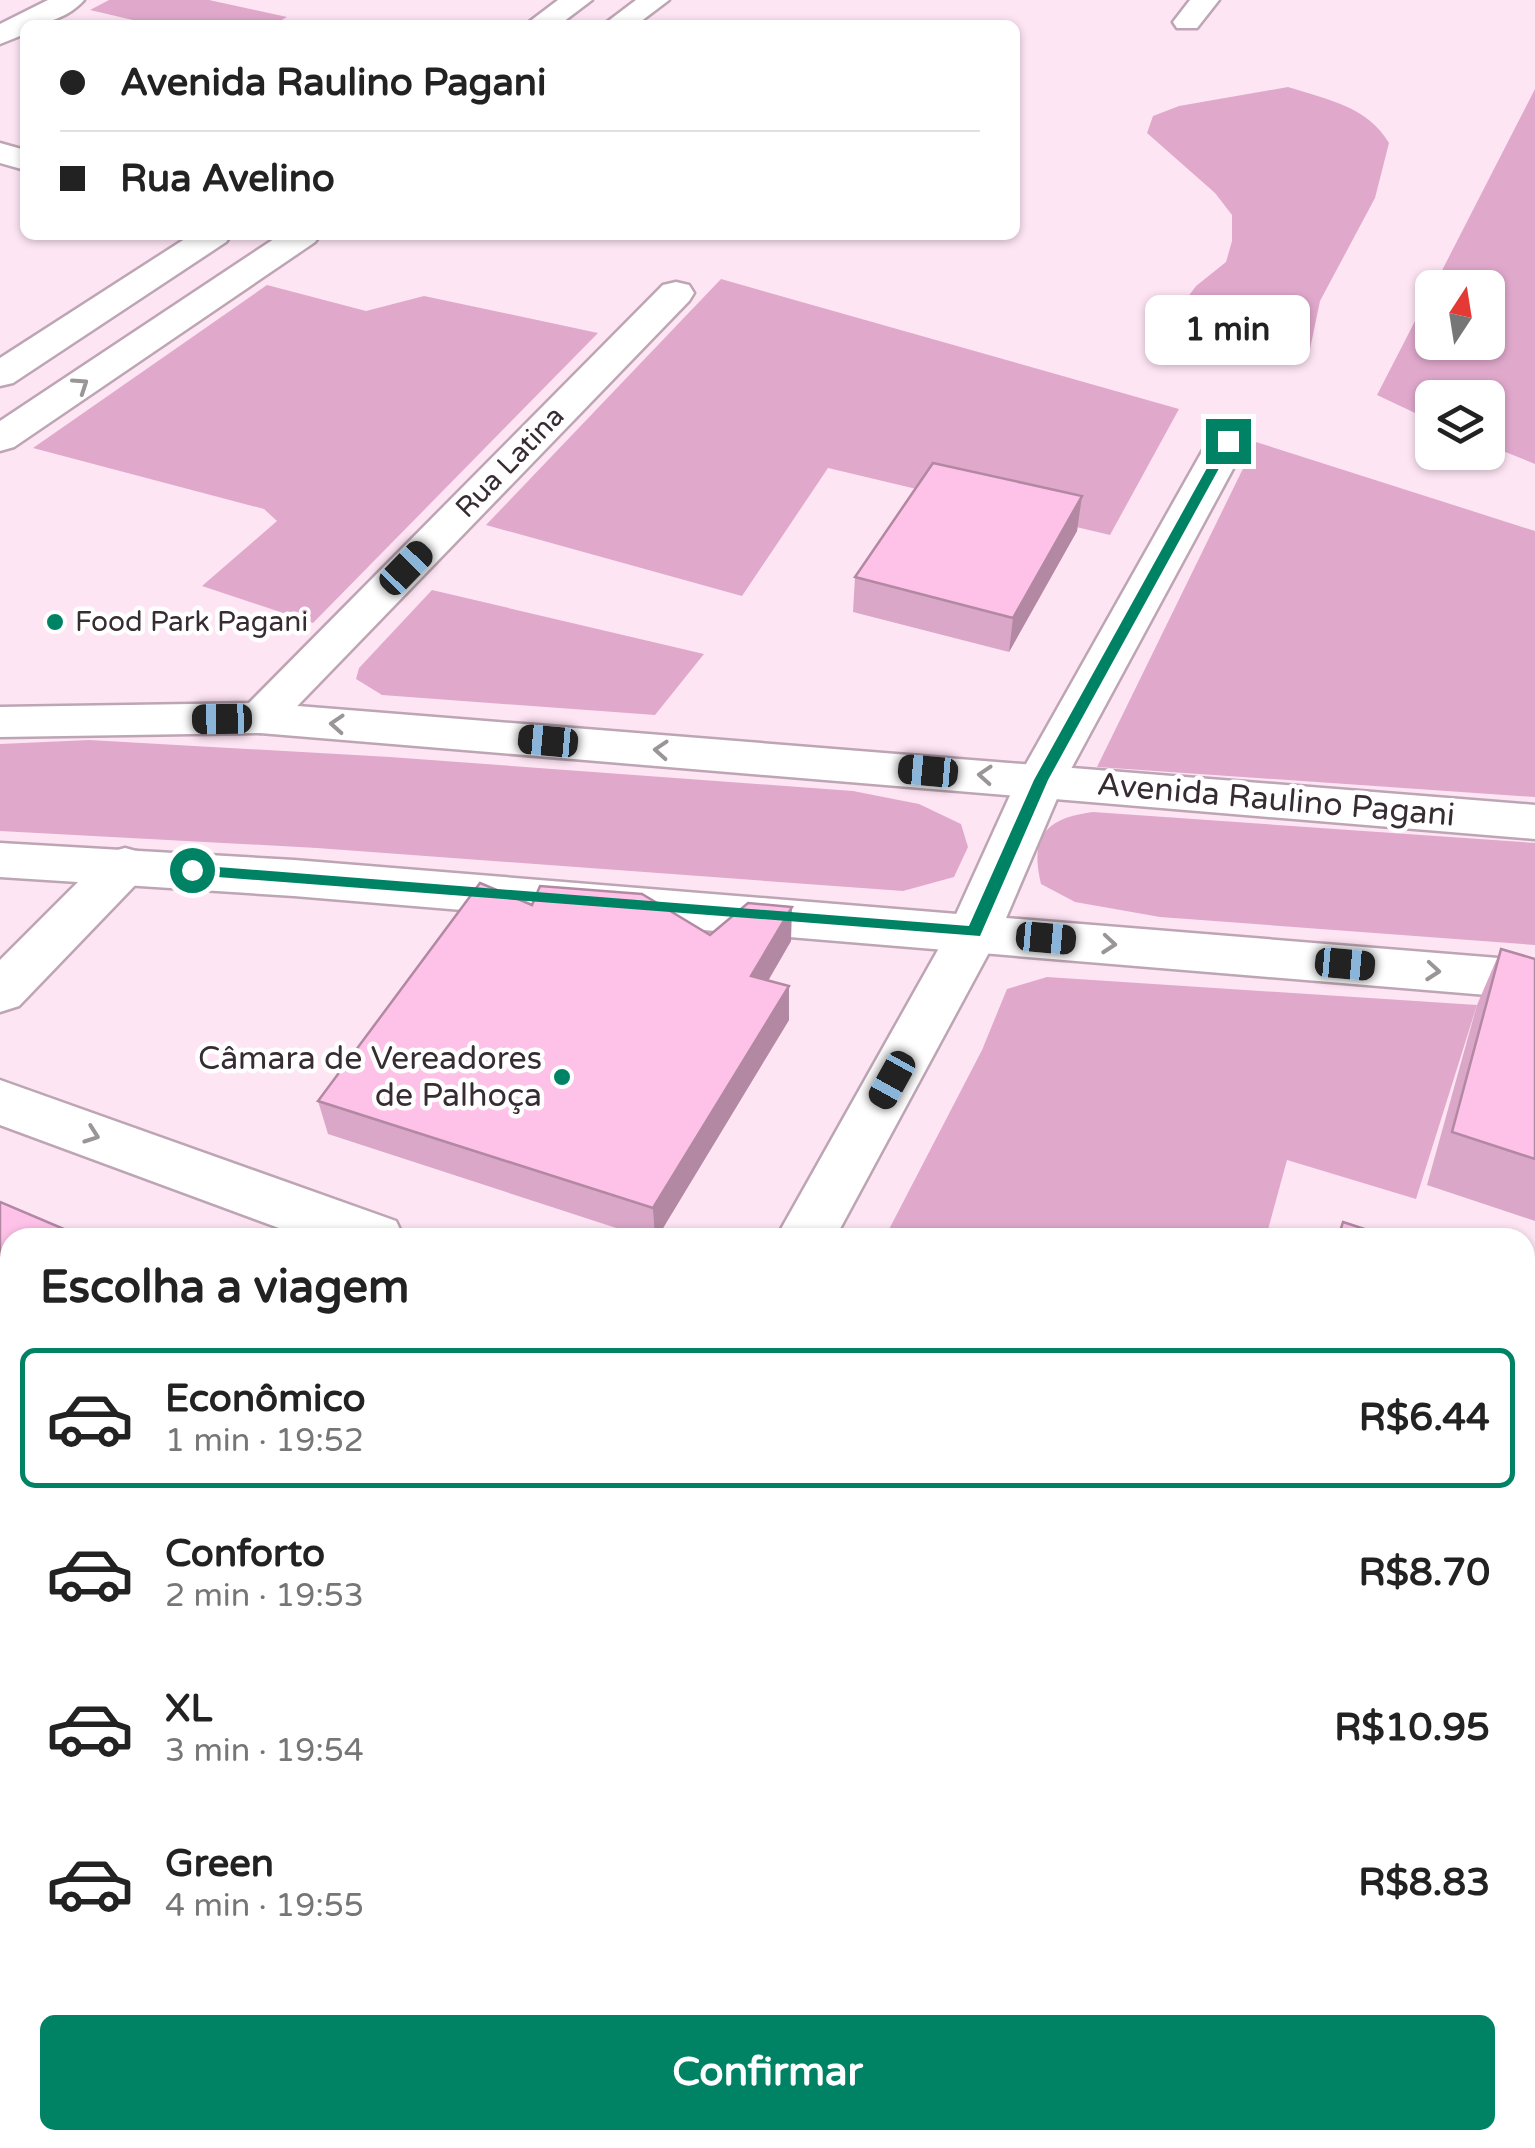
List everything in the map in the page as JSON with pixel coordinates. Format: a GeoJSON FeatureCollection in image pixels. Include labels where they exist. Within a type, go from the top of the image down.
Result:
{"type":"FeatureCollection","features":[{"type":"Feature","properties":{"kind":"main road"},"geometry":{"type":"LineString","coordinates":[[30,20],[70,0]]}},
{"type":"Feature","properties":{"kind":"main road"},"geometry":{"type":"LineString","coordinates":[[547,20],[578,0]]}},
{"type":"Feature","properties":{"kind":"main road"},"geometry":{"type":"LineString","coordinates":[[625,20],[655,0]]}},
{"type":"Feature","properties":{"kind":"main road"},"geometry":{"type":"LineString","coordinates":[[0,375],[206,240]]}},
{"type":"Feature","properties":{"kind":"main road"},"geometry":{"type":"LineString","coordinates":[[0,439],[291,240]]}},
{"type":"Feature","properties":{"kind":"main road","name":"Rua Latina"},"geometry":{"type":"LineString","coordinates":[[260,718],[676,293]]}},
{"type":"Feature","properties":{"kind":"main road"},"geometry":{"type":"LineString","coordinates":[[810,1228],[974,932],[1041,780],[1228,441]]}},
{"type":"Feature","properties":{"kind":"main road","name":"Avenida Raulino Pagani"},"geometry":{"type":"LineString","coordinates":[[0,722],[260,718],[1535,822]]}},
{"type":"Feature","properties":{"kind":"main road"},"geometry":{"type":"LineString","coordinates":[[0,860],[125,865],[1535,980]]}},
{"type":"Feature","properties":{"kind":"main road"},"geometry":{"type":"LineString","coordinates":[[0,992],[125,865]]}},
{"type":"Feature","properties":{"kind":"main road"},"geometry":{"type":"LineString","coordinates":[[0,1102],[347,1228]]}},
{"type":"Feature","properties":{"kind":"shaded area"},"geometry":{"type":"Polygon","coordinates":[[[109,0],[209,0],[287,17],[133,20],[90,10],[109,0]]]}},
{"type":"Feature","properties":{"kind":"shaded area"},"geometry":{"type":"Polygon","coordinates":[[[1288,87],[1358,112],[1380,131],[1389,143],[1375,198],[1320,301],[1310,349],[1290,361],[1191,350],[1165,328],[1196,286],[1226,262],[1232,241],[1232,215],[1215,193],[1147,133],[1153,116],[1179,106],[1288,87]]]}},
{"type":"Feature","properties":{"kind":"shaded area"},"geometry":{"type":"Polygon","coordinates":[[[1535,89],[1535,464],[1505,452],[1505,380],[1415,380],[1415,413],[1377,395],[1415,321],[1415,360],[1505,360],[1505,270],[1442,270],[1535,89]]]}},
{"type":"Feature","properties":{"kind":"shaded area"},"geometry":{"type":"Polygon","coordinates":[[[721,279],[1179,409],[1110,535],[828,468],[742,596],[486,525],[721,279]]]}},
{"type":"Feature","properties":{"kind":"shaded area"},"geometry":{"type":"Polygon","coordinates":[[[267,285],[366,311],[424,296],[598,333],[313,623],[202,586],[277,521],[264,509],[33,448],[267,285]]]}},
{"type":"Feature","properties":{"kind":"shaded area"},"geometry":{"type":"Polygon","coordinates":[[[1256,442],[1535,531],[1535,797],[1097,767],[1256,442]]]}},
{"type":"Feature","properties":{"kind":"shaded area"},"geometry":{"type":"Polygon","coordinates":[[[432,590],[704,654],[655,715],[382,695],[356,679],[359,668],[432,590]]]}},
{"type":"Feature","properties":{"kind":"shaded area"},"geometry":{"type":"Polygon","coordinates":[[[89,740],[390,757],[853,791],[919,804],[961,824],[968,847],[954,877],[903,891],[317,848],[0,831],[0,744],[89,740]]]}},
{"type":"Feature","properties":{"kind":"shaded area"},"geometry":{"type":"Polygon","coordinates":[[[1093,812],[1535,843],[1535,945],[1160,917],[1075,902],[1041,884],[1040,841],[1053,824],[1093,812]]]}},
{"type":"Feature","properties":{"kind":"shaded area"},"geometry":{"type":"Polygon","coordinates":[[[1047,977],[1477,1005],[1416,1199],[1287,1160],[1268,1228],[890,1228],[982,1050],[1007,989],[1047,977]]]}},
{"type":"Feature","properties":{"kind":"building"},"geometry":{"type":"Polygon","coordinates":[[[933,463],[1082,496],[1013,618],[855,577],[933,463]]]}},
{"type":"Feature","properties":{"kind":"building","name":"Câmara de Vereadores de Palhoça"},"geometry":{"type":"Polygon","coordinates":[[[480,883],[532,905],[540,886],[642,894],[710,935],[748,903],[792,907],[751,976],[789,986],[653,1208],[318,1101],[480,883]]]}},
{"type":"Feature","properties":{"kind":"building"},"geometry":{"type":"Polygon","coordinates":[[[1501,949],[1535,959],[1535,1159],[1452,1132],[1501,949]]]}},
{"type":"Feature","properties":{"kind":"building"},"geometry":{"type":"Polygon","coordinates":[[[0,1202],[61,1228],[0,1228],[0,1202]]]}},
{"type":"Feature","properties":{"kind":"place","name":"Food Park Pagani"},"geometry":{"type":"Point","coordinates":[55,622]}},
{"type":"Feature","properties":{"kind":"place","name":"Câmara de Vereadores de Palhoça"},"geometry":{"type":"Point","coordinates":[562,1077]}},
{"type":"Feature","properties":{"kind":"route"},"geometry":{"type":"LineString","coordinates":[[192,870],[974,932],[1041,780],[1228,441]]}}]}
